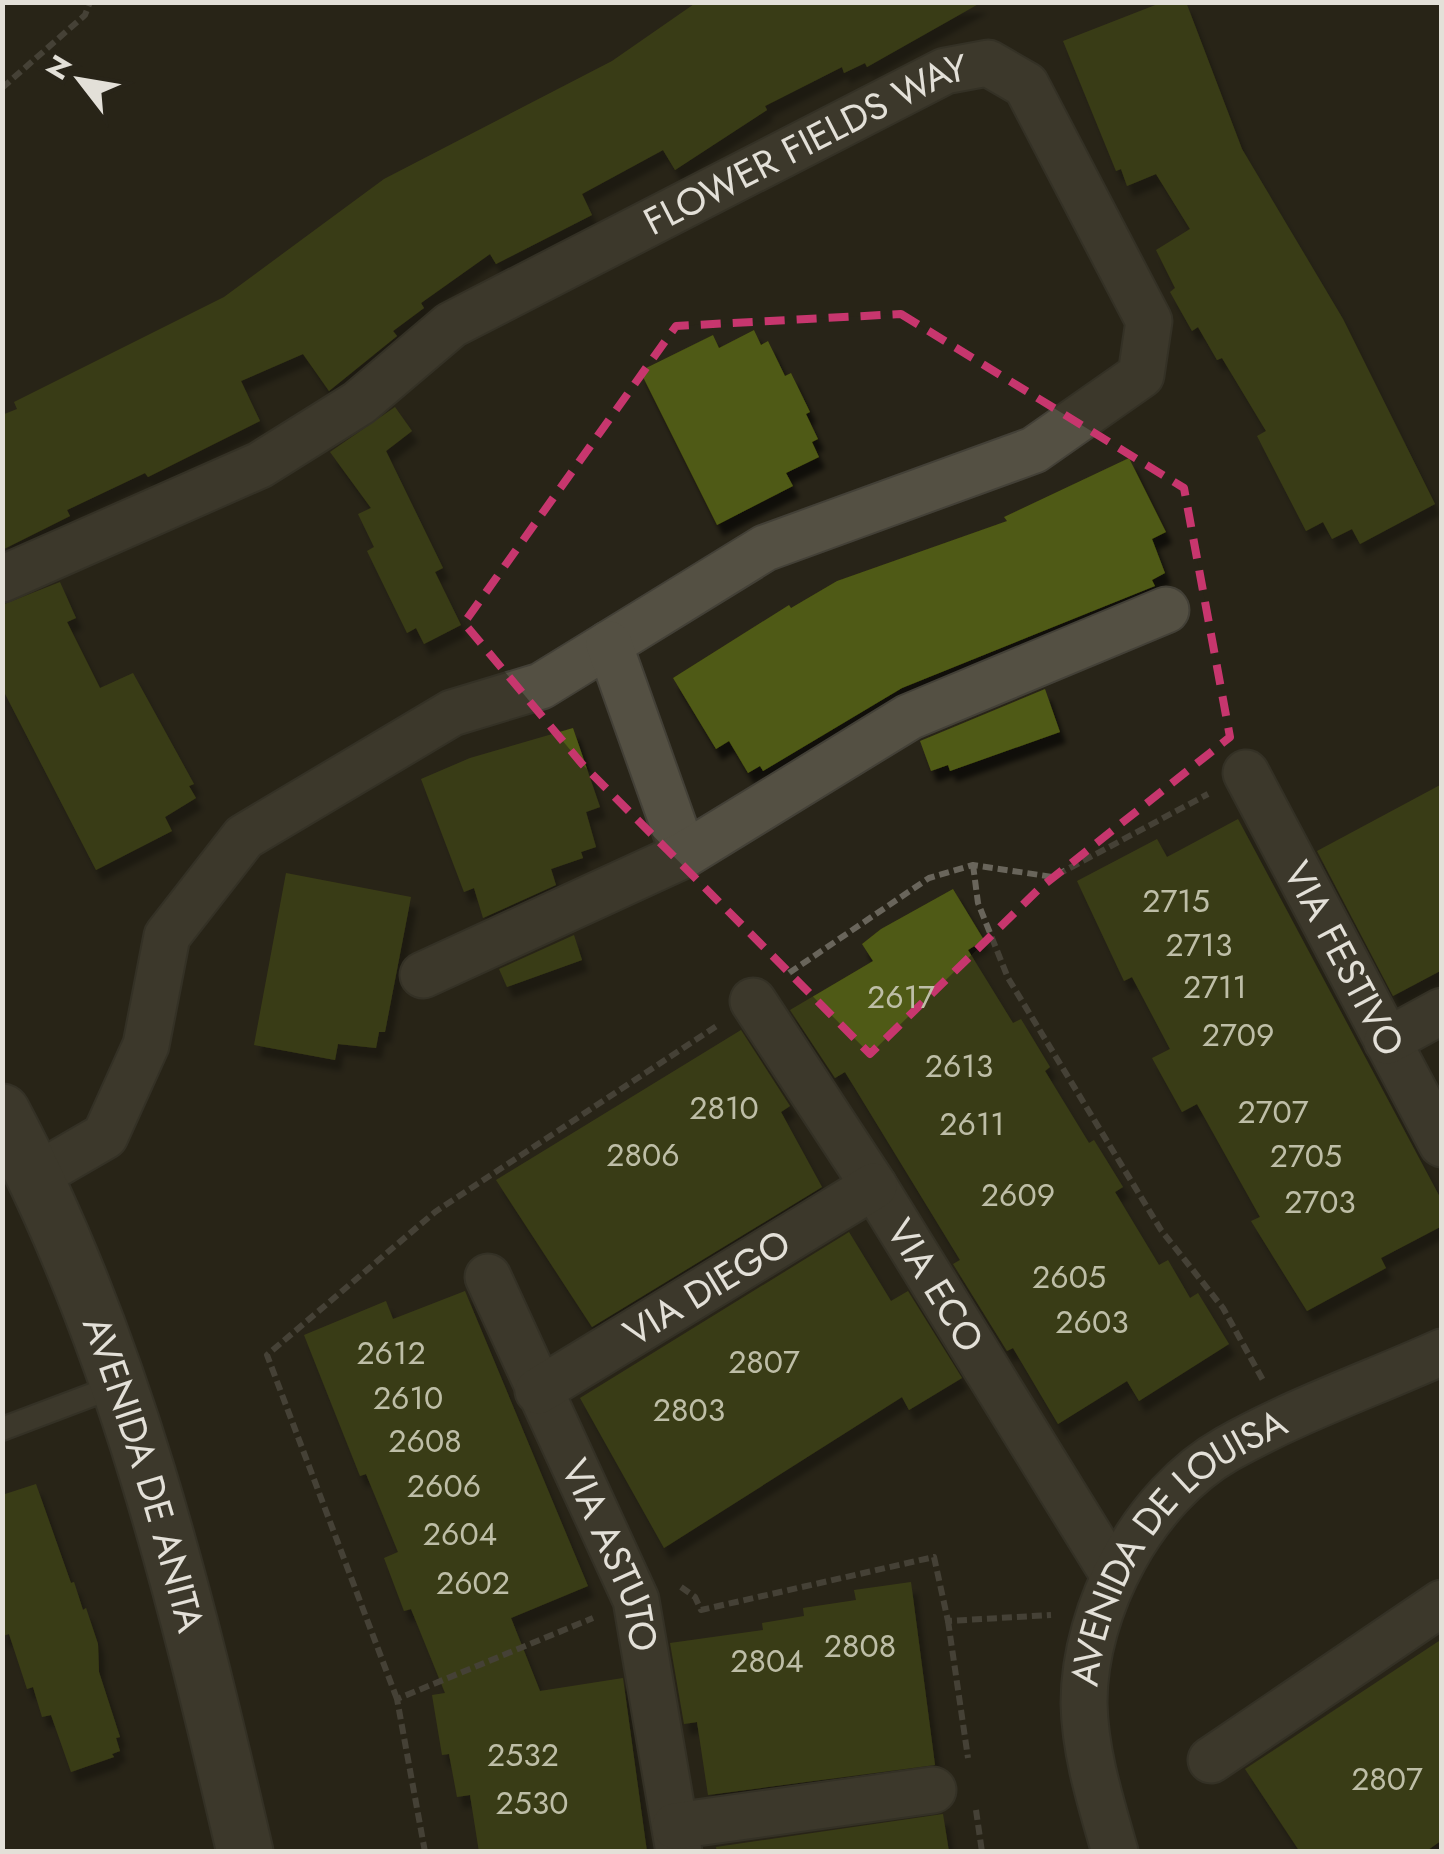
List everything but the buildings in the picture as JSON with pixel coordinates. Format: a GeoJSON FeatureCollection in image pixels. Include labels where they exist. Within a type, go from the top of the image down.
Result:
{"type":"FeatureCollection","features":[{"type":"Feature","properties":{"kind":"street","name":"FLOWER FIELDS WAY"},"geometry":{"type":"LineString","coordinates":[[2,579],[260,465],[359,403],[451,325],[945,71],[988,63],[1026,86],[1149,322],[1141,375],[1034,450],[765,548],[541,686],[452,713],[244,837],[167,936],[146,1045],[104,1136],[36,1176]]}},
{"type":"Feature","properties":{"kind":"street"},"geometry":{"type":"LineString","coordinates":[[423,975],[684,855],[909,717],[1166,610]]}},
{"type":"Feature","properties":{"kind":"street"},"geometry":{"type":"LineString","coordinates":[[609,644],[684,855]]}},
{"type":"Feature","properties":{"kind":"street","name":"VIA FESTIVO"},"geometry":{"type":"LineString","coordinates":[[1246,774],[1442,1144]]}},
{"type":"Feature","properties":{"kind":"street","name":"VIA ECO"},"geometry":{"type":"LineString","coordinates":[[753,1001],[874,1186],[1112,1574]]}},
{"type":"Feature","properties":{"kind":"street"},"geometry":{"type":"LineString","coordinates":[[1387,1041],[1442,1012]]}},
{"type":"Feature","properties":{"kind":"street","name":"AVENIDA DE ANITA"},"geometry":{"type":"LineString","coordinates":[[2,1112],[36,1176],[122,1384],[192,1622],[246,1852]]}},
{"type":"Feature","properties":{"kind":"street","name":"VIA DIEGO"},"geometry":{"type":"LineString","coordinates":[[538,1391],[874,1186]]}},
{"type":"Feature","properties":{"kind":"street","name":"VIA ASTUTO"},"geometry":{"type":"LineString","coordinates":[[488,1277],[636,1600],[677,1839]]}},
{"type":"Feature","properties":{"kind":"street","name":"AVENIDA DE LOUISA"},"geometry":{"type":"LineString","coordinates":[[1115,1852],[1089,1756],[1084,1701],[1112,1574],[1156,1508],[1225,1450],[1442,1352]]}},
{"type":"Feature","properties":{"kind":"street"},"geometry":{"type":"LineString","coordinates":[[1211,1760],[1442,1604]]}},
{"type":"Feature","properties":{"kind":"street"},"geometry":{"type":"LineString","coordinates":[[677,1839],[959,1786]]}},
{"type":"Feature","properties":{"kind":"lane"},"geometry":{"type":"LineString","coordinates":[[2,1428],[122,1384]]}},
{"type":"Feature","properties":{"kind":"path"},"geometry":{"type":"LineString","coordinates":[[2,88],[85,14],[90,2]]}},
{"type":"Feature","properties":{"kind":"path"},"geometry":{"type":"LineString","coordinates":[[425,1852],[397,1699],[266,1355],[435,1212],[753,1001],[928,878],[974,865],[1053,877],[1246,774]]}},
{"type":"Feature","properties":{"kind":"path"},"geometry":{"type":"LineString","coordinates":[[974,865],[978,904],[1008,978],[1161,1230],[1223,1308],[1266,1385]]}},
{"type":"Feature","properties":{"kind":"path"},"geometry":{"type":"LineString","coordinates":[[397,1699],[636,1600],[681,1587],[695,1597],[701,1610],[934,1557],[948,1621],[959,1786],[982,1852]]}},
{"type":"Feature","properties":{"kind":"path"},"geometry":{"type":"LineString","coordinates":[[948,1621],[1051,1615]]}},
{"type":"Feature","properties":{"kind":"highlighted area"},"geometry":{"type":"Polygon","coordinates":[[[901,314],[1184,488],[1230,737],[1040,888],[870,1054],[582,764],[464,623],[676,326],[901,314]]]}}]}
